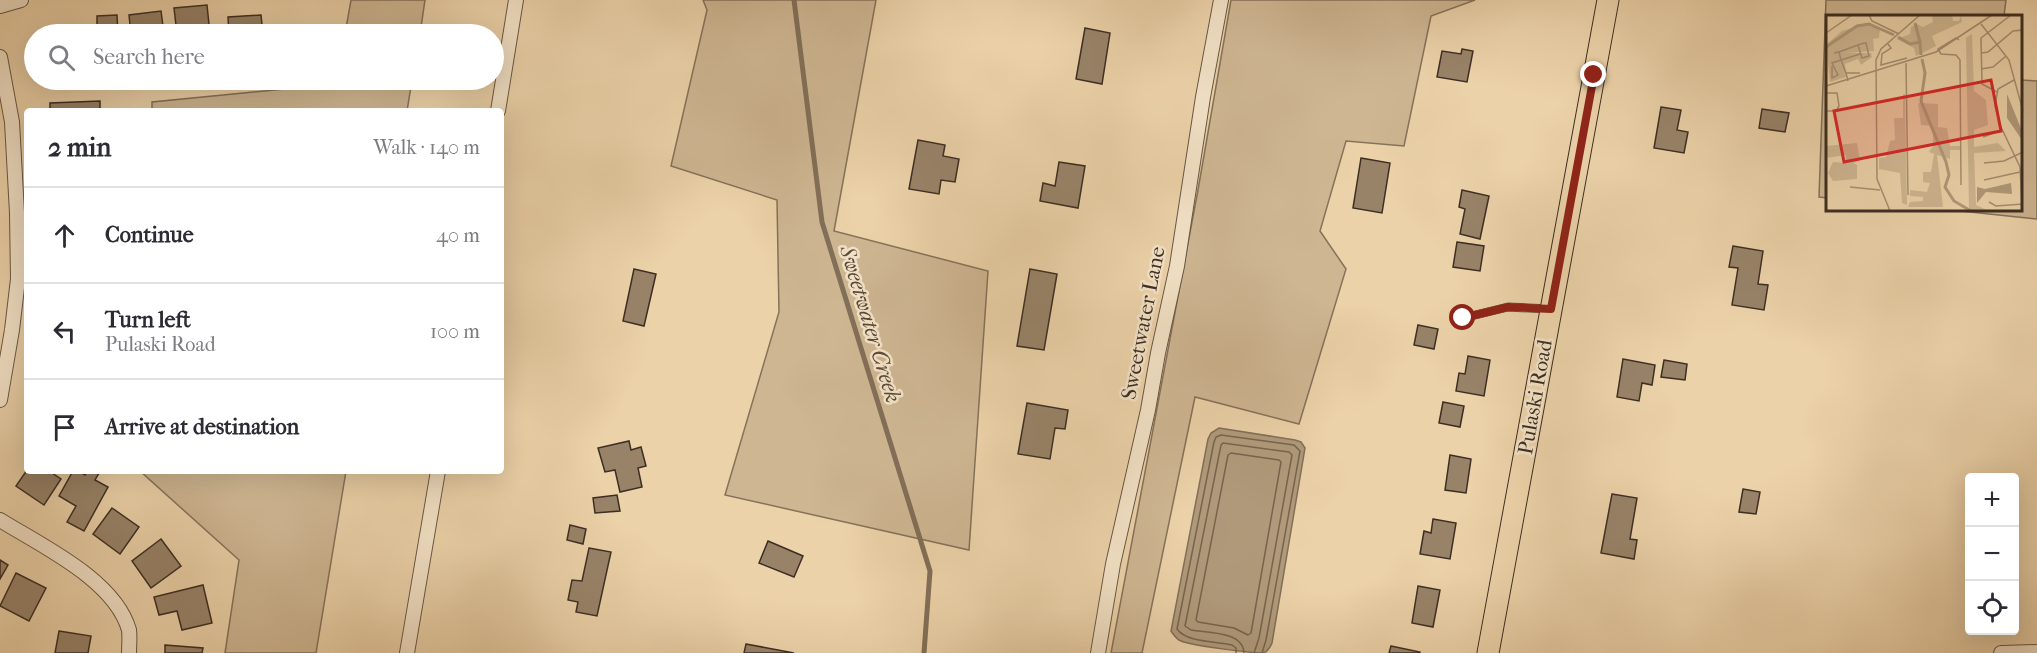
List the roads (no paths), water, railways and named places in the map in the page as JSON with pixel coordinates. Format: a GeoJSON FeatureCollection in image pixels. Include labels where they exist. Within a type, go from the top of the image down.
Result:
{"type":"FeatureCollection","features":[{"type":"Feature","properties":{"kind":"main road","name":"Pulaski Road"},"geometry":{"type":"LineString","coordinates":[[1488,653],[1608,0]]}},
{"type":"Feature","properties":{"kind":"street"},"geometry":{"type":"LineString","coordinates":[[0,6],[21,0]]}},
{"type":"Feature","properties":{"kind":"street"},"geometry":{"type":"LineString","coordinates":[[504,74],[516,0]]}},
{"type":"Feature","properties":{"kind":"street","name":"Sweetwater Lane"},"geometry":{"type":"LineString","coordinates":[[1098,653],[1113,564],[1148,410],[1177,266],[1203,97],[1221,0]]}},
{"type":"Feature","properties":{"kind":"street"},"geometry":{"type":"LineString","coordinates":[[0,57],[12,122],[18,279],[0,400]]}},
{"type":"Feature","properties":{"kind":"street"},"geometry":{"type":"LineString","coordinates":[[498,108],[501,90]]}},
{"type":"Feature","properties":{"kind":"street"},"geometry":{"type":"LineString","coordinates":[[407,653],[437,474]]}},
{"type":"Feature","properties":{"kind":"street"},"geometry":{"type":"LineString","coordinates":[[0,520],[94,579],[121,611],[129,631],[129,653]]}},
{"type":"Feature","properties":{"kind":"street"},"geometry":{"type":"LineString","coordinates":[[2001,653],[2037,652]]}},
{"type":"Feature","properties":{"kind":"lane"},"geometry":{"type":"LineString","coordinates":[[1463,318],[1508,307],[1551,309]]}},
{"type":"Feature","properties":{"kind":"water"},"geometry":{"type":"Polygon","coordinates":[[[1219,428],[1295,440],[1301,442],[1305,448],[1272,643],[1263,653],[1188,643],[1178,639],[1171,631],[1208,439],[1211,433],[1219,428]]]}},
{"type":"Feature","properties":{"kind":"waterway","name":"Sweetwater Creek"},"geometry":{"type":"LineString","coordinates":[[794,0],[822,222],[930,571],[924,653]]}}]}
